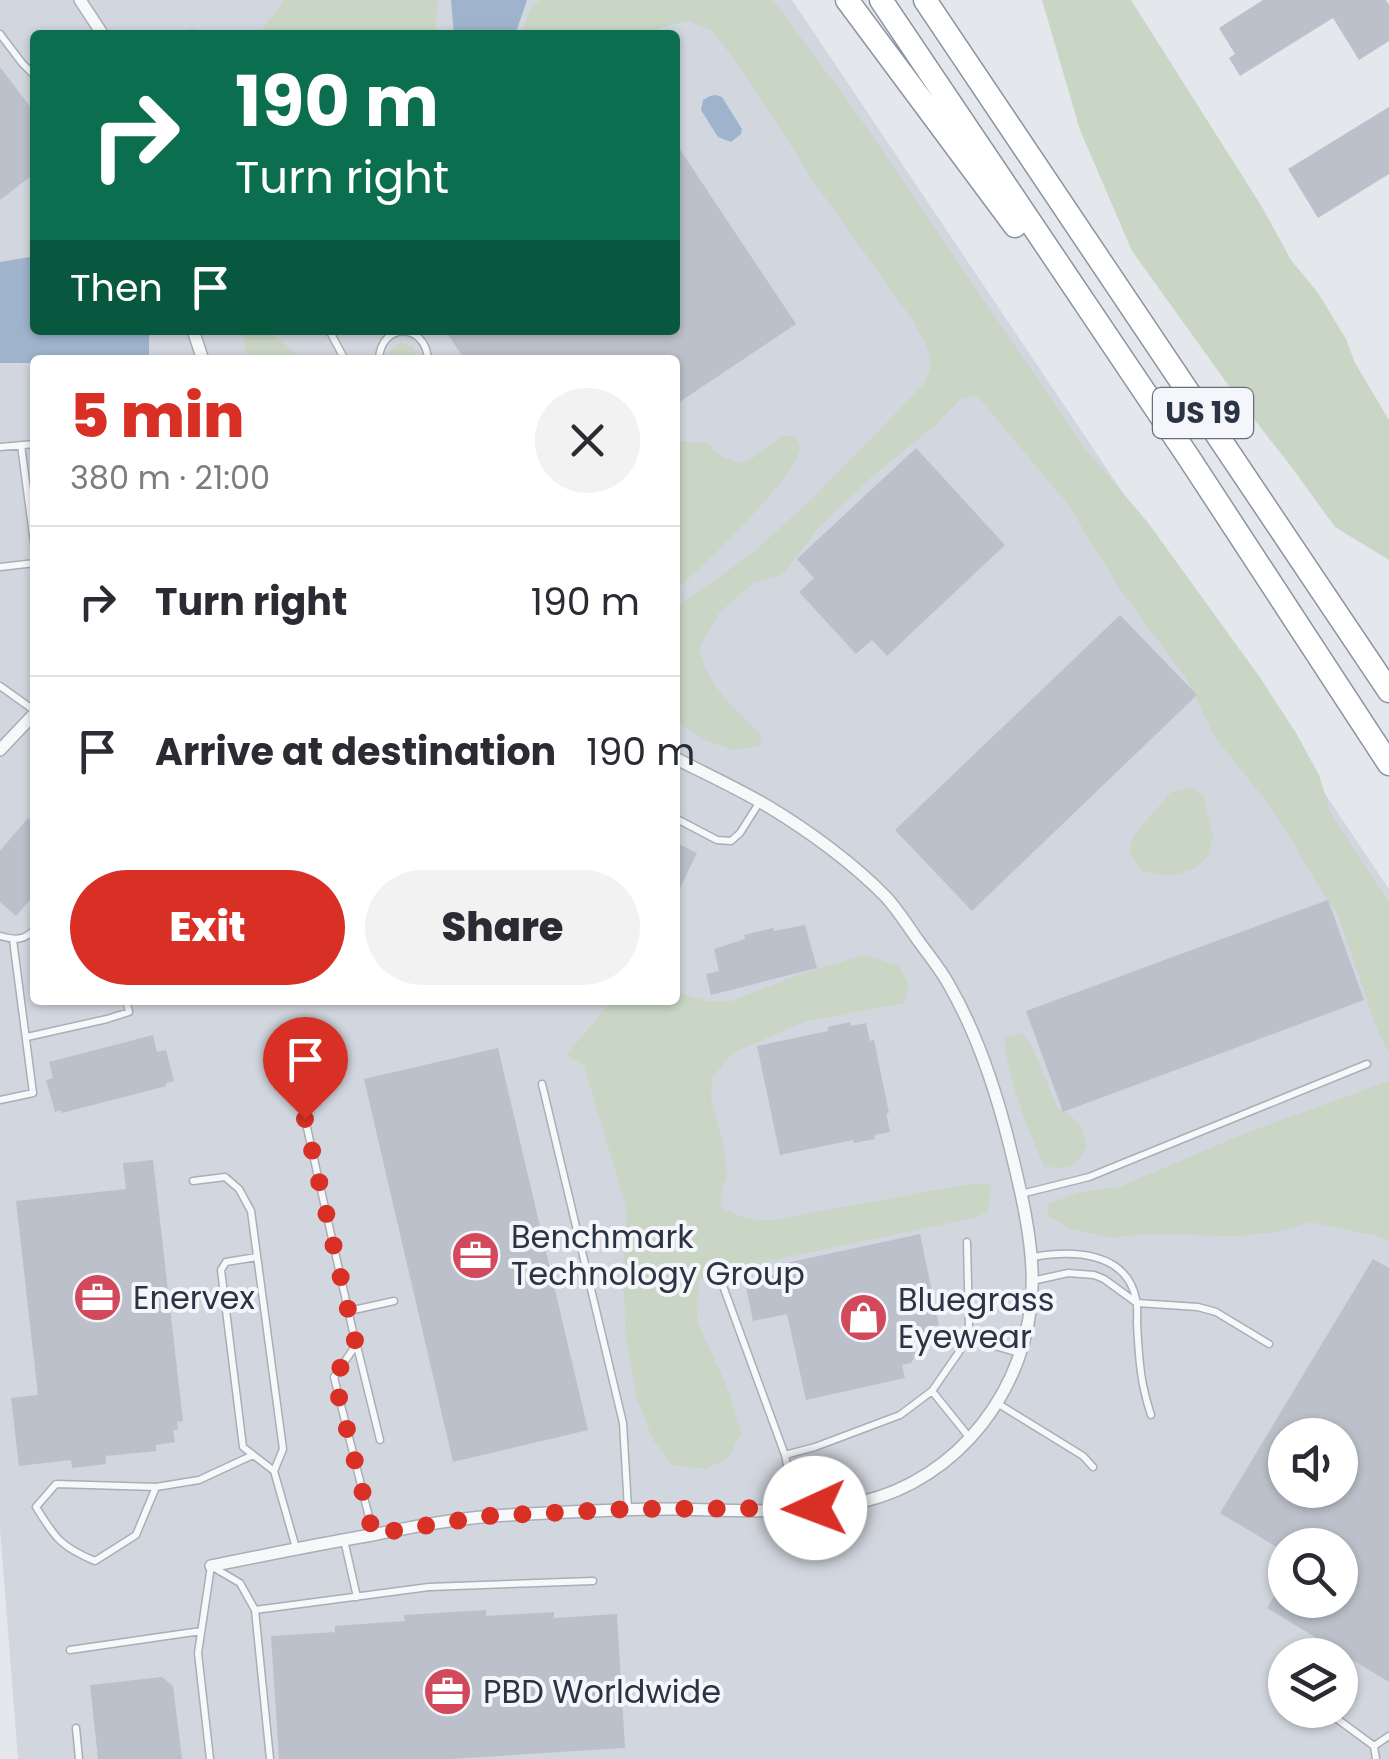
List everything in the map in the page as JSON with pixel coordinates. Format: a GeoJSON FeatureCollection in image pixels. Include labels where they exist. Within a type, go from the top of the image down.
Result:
{"type":"FeatureCollection","features":[{"type":"Feature","properties":{"kind":"highway"},"geometry":{"type":"LineString","coordinates":[[847,0],[1188,458]]}},
{"type":"Feature","properties":{"kind":"highway","name":"US 19"},"geometry":{"type":"LineString","coordinates":[[881,0],[1389,764]]}},
{"type":"Feature","properties":{"kind":"highway","name":"US 19"},"geometry":{"type":"LineString","coordinates":[[925,0],[1389,690]]}},
{"type":"Feature","properties":{"kind":"highway"},"geometry":{"type":"LineString","coordinates":[[944,0],[1017,136]]}},
{"type":"Feature","properties":{"kind":"street"},"geometry":{"type":"LineString","coordinates":[[80,0],[100,30]]}},
{"type":"Feature","properties":{"kind":"street"},"geometry":{"type":"LineString","coordinates":[[0,750],[30,717]]}},
{"type":"Feature","properties":{"kind":"street"},"geometry":{"type":"LineString","coordinates":[[211,1566],[487,1516],[628,1509],[841,1506],[888,1494],[935,1468],[970,1438],[998,1403],[1013,1374],[1030,1312],[1031,1257],[1006,1133],[985,1060],[946,980],[888,899],[850,864],[759,802],[680,761]]}},
{"type":"Feature","properties":{"kind":"lane"},"geometry":{"type":"LineString","coordinates":[[0,34],[30,71]]}},
{"type":"Feature","properties":{"kind":"lane"},"geometry":{"type":"LineString","coordinates":[[414,335],[422,339],[427,355]]}},
{"type":"Feature","properties":{"kind":"lane"},"geometry":{"type":"LineString","coordinates":[[0,447],[30,444]]}},
{"type":"Feature","properties":{"kind":"lane"},"geometry":{"type":"LineString","coordinates":[[21,445],[30,512]]}},
{"type":"Feature","properties":{"kind":"lane"},"geometry":{"type":"LineString","coordinates":[[0,567],[30,564]]}},
{"type":"Feature","properties":{"kind":"lane"},"geometry":{"type":"LineString","coordinates":[[0,686],[30,708]]}},
{"type":"Feature","properties":{"kind":"lane"},"geometry":{"type":"LineString","coordinates":[[680,821],[717,840],[730,841],[740,833],[759,802]]}},
{"type":"Feature","properties":{"kind":"lane"},"geometry":{"type":"LineString","coordinates":[[0,936],[14,940],[30,934]]}},
{"type":"Feature","properties":{"kind":"lane"},"geometry":{"type":"LineString","coordinates":[[0,1100],[33,1093],[14,940]]}},
{"type":"Feature","properties":{"kind":"lane"},"geometry":{"type":"LineString","coordinates":[[26,1037],[107,1020],[129,1012],[127,1005]]}},
{"type":"Feature","properties":{"kind":"lane"},"geometry":{"type":"LineString","coordinates":[[1020,1194],[1090,1177],[1367,1064]]}},
{"type":"Feature","properties":{"kind":"lane"},"geometry":{"type":"LineString","coordinates":[[542,1084],[623,1423],[628,1509]]}},
{"type":"Feature","properties":{"kind":"lane"},"geometry":{"type":"LineString","coordinates":[[305,1119],[380,1440]]}},
{"type":"Feature","properties":{"kind":"lane"},"geometry":{"type":"LineString","coordinates":[[193,1181],[225,1177],[239,1189],[250,1211],[283,1449],[274,1471]]}},
{"type":"Feature","properties":{"kind":"lane"},"geometry":{"type":"LineString","coordinates":[[785,1456],[900,1415],[932,1392],[959,1352],[968,1328],[967,1242]]}},
{"type":"Feature","properties":{"kind":"lane"},"geometry":{"type":"LineString","coordinates":[[1031,1257],[1055,1253],[1102,1258],[1112,1262],[1125,1276],[1138,1302],[1142,1385],[1151,1416]]}},
{"type":"Feature","properties":{"kind":"lane"},"geometry":{"type":"LineString","coordinates":[[257,1257],[226,1262],[221,1270],[243,1447],[274,1471],[297,1549]]}},
{"type":"Feature","properties":{"kind":"lane"},"geometry":{"type":"LineString","coordinates":[[1032,1280],[1068,1273],[1094,1275],[1138,1302],[1216,1312],[1269,1344]]}},
{"type":"Feature","properties":{"kind":"lane"},"geometry":{"type":"LineString","coordinates":[[723,1286],[785,1456],[791,1486],[788,1508]]}},
{"type":"Feature","properties":{"kind":"lane"},"geometry":{"type":"LineString","coordinates":[[349,1311],[394,1301]]}},
{"type":"Feature","properties":{"kind":"lane"},"geometry":{"type":"LineString","coordinates":[[965,1337],[1020,1354]]}},
{"type":"Feature","properties":{"kind":"lane"},"geometry":{"type":"LineString","coordinates":[[356,1345],[334,1377],[373,1534]]}},
{"type":"Feature","properties":{"kind":"lane"},"geometry":{"type":"LineString","coordinates":[[932,1392],[970,1438]]}},
{"type":"Feature","properties":{"kind":"lane"},"geometry":{"type":"LineString","coordinates":[[998,1403],[1083,1456],[1093,1467]]}},
{"type":"Feature","properties":{"kind":"lane"},"geometry":{"type":"LineString","coordinates":[[156,1488],[136,1535],[95,1561],[67,1550],[36,1507],[56,1484],[156,1488],[199,1480],[253,1455]]}},
{"type":"Feature","properties":{"kind":"lane"},"geometry":{"type":"LineString","coordinates":[[344,1540],[357,1597]]}},
{"type":"Feature","properties":{"kind":"lane"},"geometry":{"type":"LineString","coordinates":[[210,1759],[198,1653],[211,1566],[240,1583],[255,1610],[270,1759]]}},
{"type":"Feature","properties":{"kind":"lane"},"geometry":{"type":"LineString","coordinates":[[255,1610],[430,1587],[593,1581]]}},
{"type":"Feature","properties":{"kind":"lane"},"geometry":{"type":"LineString","coordinates":[[70,1650],[201,1631]]}},
{"type":"Feature","properties":{"kind":"lane"},"geometry":{"type":"LineString","coordinates":[[76,1728],[79,1759]]}},
{"type":"Feature","properties":{"kind":"lane"},"geometry":{"type":"LineString","coordinates":[[1350,1728],[1374,1746],[1376,1759]]}},
{"type":"Feature","properties":{"kind":"lane"},"geometry":{"type":"LineString","coordinates":[[1374,1746],[1389,1736]]}},
{"type":"Feature","properties":{"kind":"shaded area"},"geometry":{"type":"Polygon","coordinates":[[[0,0],[792,0],[1389,889],[1389,1759],[18,1759],[0,1528],[0,0]]]}},
{"type":"Feature","properties":{"kind":"green space"},"geometry":{"type":"Polygon","coordinates":[[[284,0],[438,0],[435,30],[262,30],[284,0]]]}},
{"type":"Feature","properties":{"kind":"green space"},"geometry":{"type":"Polygon","coordinates":[[[540,0],[773,0],[858,115],[1083,446],[1149,524],[1296,733],[1319,775],[1331,813],[1389,903],[1389,1053],[1338,915],[1292,840],[1215,737],[1185,677],[1120,589],[1067,503],[979,398],[961,399],[936,425],[874,475],[820,526],[782,575],[753,583],[719,613],[699,648],[703,661],[723,696],[762,736],[760,746],[733,750],[707,741],[680,723],[680,604],[750,555],[813,498],[924,384],[931,366],[927,347],[914,322],[713,31],[687,21],[658,30],[524,30],[533,7],[540,0]]]}},
{"type":"Feature","properties":{"kind":"green space"},"geometry":{"type":"Polygon","coordinates":[[[1042,0],[1131,0],[1262,207],[1291,260],[1318,293],[1389,420],[1389,560],[1335,527],[1132,251],[1080,130],[1042,0]]]}},
{"type":"Feature","properties":{"kind":"green space"},"geometry":{"type":"Polygon","coordinates":[[[243,335],[274,335],[297,355],[247,355],[243,335]]]}},
{"type":"Feature","properties":{"kind":"green space"},"geometry":{"type":"Polygon","coordinates":[[[401,343],[413,347],[415,355],[390,355],[401,343]]]}},
{"type":"Feature","properties":{"kind":"green space"},"geometry":{"type":"Polygon","coordinates":[[[781,436],[797,437],[801,449],[768,498],[680,585],[680,441],[706,443],[721,456],[738,463],[753,458],[781,436]]]}},
{"type":"Feature","properties":{"kind":"green space"},"geometry":{"type":"Polygon","coordinates":[[[1190,788],[1203,795],[1213,836],[1209,855],[1194,869],[1169,876],[1141,871],[1129,851],[1134,835],[1171,792],[1190,788]]]}},
{"type":"Feature","properties":{"kind":"green space"},"geometry":{"type":"Polygon","coordinates":[[[863,955],[898,965],[909,985],[905,1003],[806,1021],[733,1053],[712,1078],[711,1099],[727,1177],[721,1206],[741,1217],[776,1220],[971,1184],[991,1184],[988,1212],[741,1267],[715,1266],[698,1282],[697,1321],[728,1389],[741,1433],[728,1459],[705,1469],[672,1465],[653,1440],[637,1399],[626,1339],[623,1269],[627,1210],[584,1066],[566,1055],[609,1005],[680,1005],[680,994],[707,1001],[732,1001],[863,955]]]}},
{"type":"Feature","properties":{"kind":"green space"},"geometry":{"type":"Polygon","coordinates":[[[1022,1033],[1033,1048],[1057,1107],[1080,1123],[1087,1146],[1071,1166],[1044,1166],[1025,1119],[1004,1038],[1022,1033]]]}},
{"type":"Feature","properties":{"kind":"green space"},"geometry":{"type":"Polygon","coordinates":[[[1389,1081],[1389,1241],[1310,1222],[1277,1232],[1238,1236],[1142,1234],[1112,1238],[1069,1228],[1048,1216],[1047,1204],[1082,1192],[1119,1187],[1246,1133],[1389,1081]]]}},
{"type":"Feature","properties":{"kind":"water"},"geometry":{"type":"Polygon","coordinates":[[[451,0],[527,0],[517,30],[454,30],[451,0]]]}},
{"type":"Feature","properties":{"kind":"water"},"geometry":{"type":"Polygon","coordinates":[[[722,97],[742,129],[731,142],[718,137],[701,110],[703,100],[722,97]]]}},
{"type":"Feature","properties":{"kind":"water"},"geometry":{"type":"Polygon","coordinates":[[[30,257],[30,335],[149,335],[149,355],[30,355],[30,363],[0,363],[0,262],[30,257]]]}},
{"type":"Feature","properties":{"kind":"building"},"geometry":{"type":"Polygon","coordinates":[[[1263,0],[1386,0],[1389,41],[1359,60],[1333,18],[1240,76],[1229,58],[1235,54],[1219,28],[1263,0]]]}},
{"type":"Feature","properties":{"kind":"building"},"geometry":{"type":"Polygon","coordinates":[[[0,67],[30,106],[30,177],[0,200],[0,67]]]}},
{"type":"Feature","properties":{"kind":"building"},"geometry":{"type":"Polygon","coordinates":[[[1389,107],[1389,174],[1318,218],[1288,169],[1389,107]]]}},
{"type":"Feature","properties":{"kind":"building"},"geometry":{"type":"Polygon","coordinates":[[[680,150],[796,324],[680,402],[680,355],[462,355],[448,335],[680,335],[680,150]]]}},
{"type":"Feature","properties":{"kind":"building"},"geometry":{"type":"Polygon","coordinates":[[[916,448],[1005,545],[887,656],[872,640],[856,654],[799,592],[814,578],[797,559],[916,448]]]}},
{"type":"Feature","properties":{"kind":"building"},"geometry":{"type":"Polygon","coordinates":[[[1120,615],[1197,695],[972,911],[895,830],[1120,615]]]}},
{"type":"Feature","properties":{"kind":"building"},"geometry":{"type":"Polygon","coordinates":[[[28,818],[30,900],[16,916],[0,902],[0,851],[28,818]]]}},
{"type":"Feature","properties":{"kind":"building"},"geometry":{"type":"Polygon","coordinates":[[[680,844],[697,853],[680,888],[680,844]]]}},
{"type":"Feature","properties":{"kind":"building"},"geometry":{"type":"Polygon","coordinates":[[[1328,900],[1364,1000],[1063,1112],[1026,1011],[1328,900]]]}},
{"type":"Feature","properties":{"kind":"building"},"geometry":{"type":"Polygon","coordinates":[[[805,925],[817,968],[711,995],[706,974],[719,971],[714,949],[745,939],[744,935],[805,925]]]}},
{"type":"Feature","properties":{"kind":"building"},"geometry":{"type":"Polygon","coordinates":[[[850,1022],[851,1026],[866,1023],[870,1041],[874,1040],[890,1132],[874,1135],[875,1139],[780,1155],[757,1046],[828,1031],[828,1027],[850,1022]]]}},
{"type":"Feature","properties":{"kind":"building"},"geometry":{"type":"Polygon","coordinates":[[[153,1035],[157,1052],[166,1050],[174,1081],[55,1112],[46,1080],[53,1078],[49,1062],[153,1035]]]}},
{"type":"Feature","properties":{"kind":"building","name":"Benchmark Technology Group"},"geometry":{"type":"Polygon","coordinates":[[[498,1048],[588,1430],[453,1462],[364,1079],[498,1048]]]}},
{"type":"Feature","properties":{"kind":"building","name":"Enervex"},"geometry":{"type":"Polygon","coordinates":[[[153,1160],[183,1421],[177,1422],[178,1430],[173,1430],[175,1442],[156,1445],[156,1451],[106,1456],[106,1464],[72,1468],[71,1460],[19,1466],[11,1398],[38,1395],[16,1201],[126,1189],[123,1163],[153,1160]]]}},
{"type":"Feature","properties":{"kind":"building","name":"Bluegrass Eyewear"},"geometry":{"type":"Polygon","coordinates":[[[920,1234],[939,1325],[927,1328],[929,1335],[911,1363],[902,1365],[905,1378],[806,1400],[787,1314],[753,1321],[745,1282],[779,1274],[777,1265],[920,1234]]]}},
{"type":"Feature","properties":{"kind":"building"},"geometry":{"type":"Polygon","coordinates":[[[1373,1259],[1389,1268],[1389,1682],[1358,1663],[1358,1638],[1316,1638],[1283,1618],[1358,1618],[1358,1528],[1268,1528],[1268,1542],[1220,1513],[1268,1433],[1268,1508],[1358,1508],[1358,1418],[1277,1418],[1373,1259]]]}},
{"type":"Feature","properties":{"kind":"building","name":"PBD Worldwide"},"geometry":{"type":"Polygon","coordinates":[[[486,1610],[486,1616],[554,1612],[554,1618],[617,1614],[625,1748],[450,1759],[279,1759],[271,1636],[335,1632],[335,1626],[405,1621],[404,1615],[486,1610]]]}},
{"type":"Feature","properties":{"kind":"building"},"geometry":{"type":"Polygon","coordinates":[[[162,1677],[173,1686],[182,1759],[98,1759],[90,1685],[162,1677]]]}},
{"type":"Feature","properties":{"kind":"place","name":"Benchmark Technology Group"},"geometry":{"type":"Point","coordinates":[476,1255]}},
{"type":"Feature","properties":{"kind":"place","name":"Enervex"},"geometry":{"type":"Point","coordinates":[98,1298]}},
{"type":"Feature","properties":{"kind":"place","name":"Bluegrass Eyewear"},"geometry":{"type":"Point","coordinates":[863,1318]}},
{"type":"Feature","properties":{"kind":"place","name":"PBD Worldwide"},"geometry":{"type":"Point","coordinates":[448,1692]}},
{"type":"Feature","properties":{"kind":"route"},"geometry":{"type":"LineString","coordinates":[[305,1119],[356,1345],[334,1377],[373,1534],[487,1516],[628,1509],[815,1508]]}}]}
